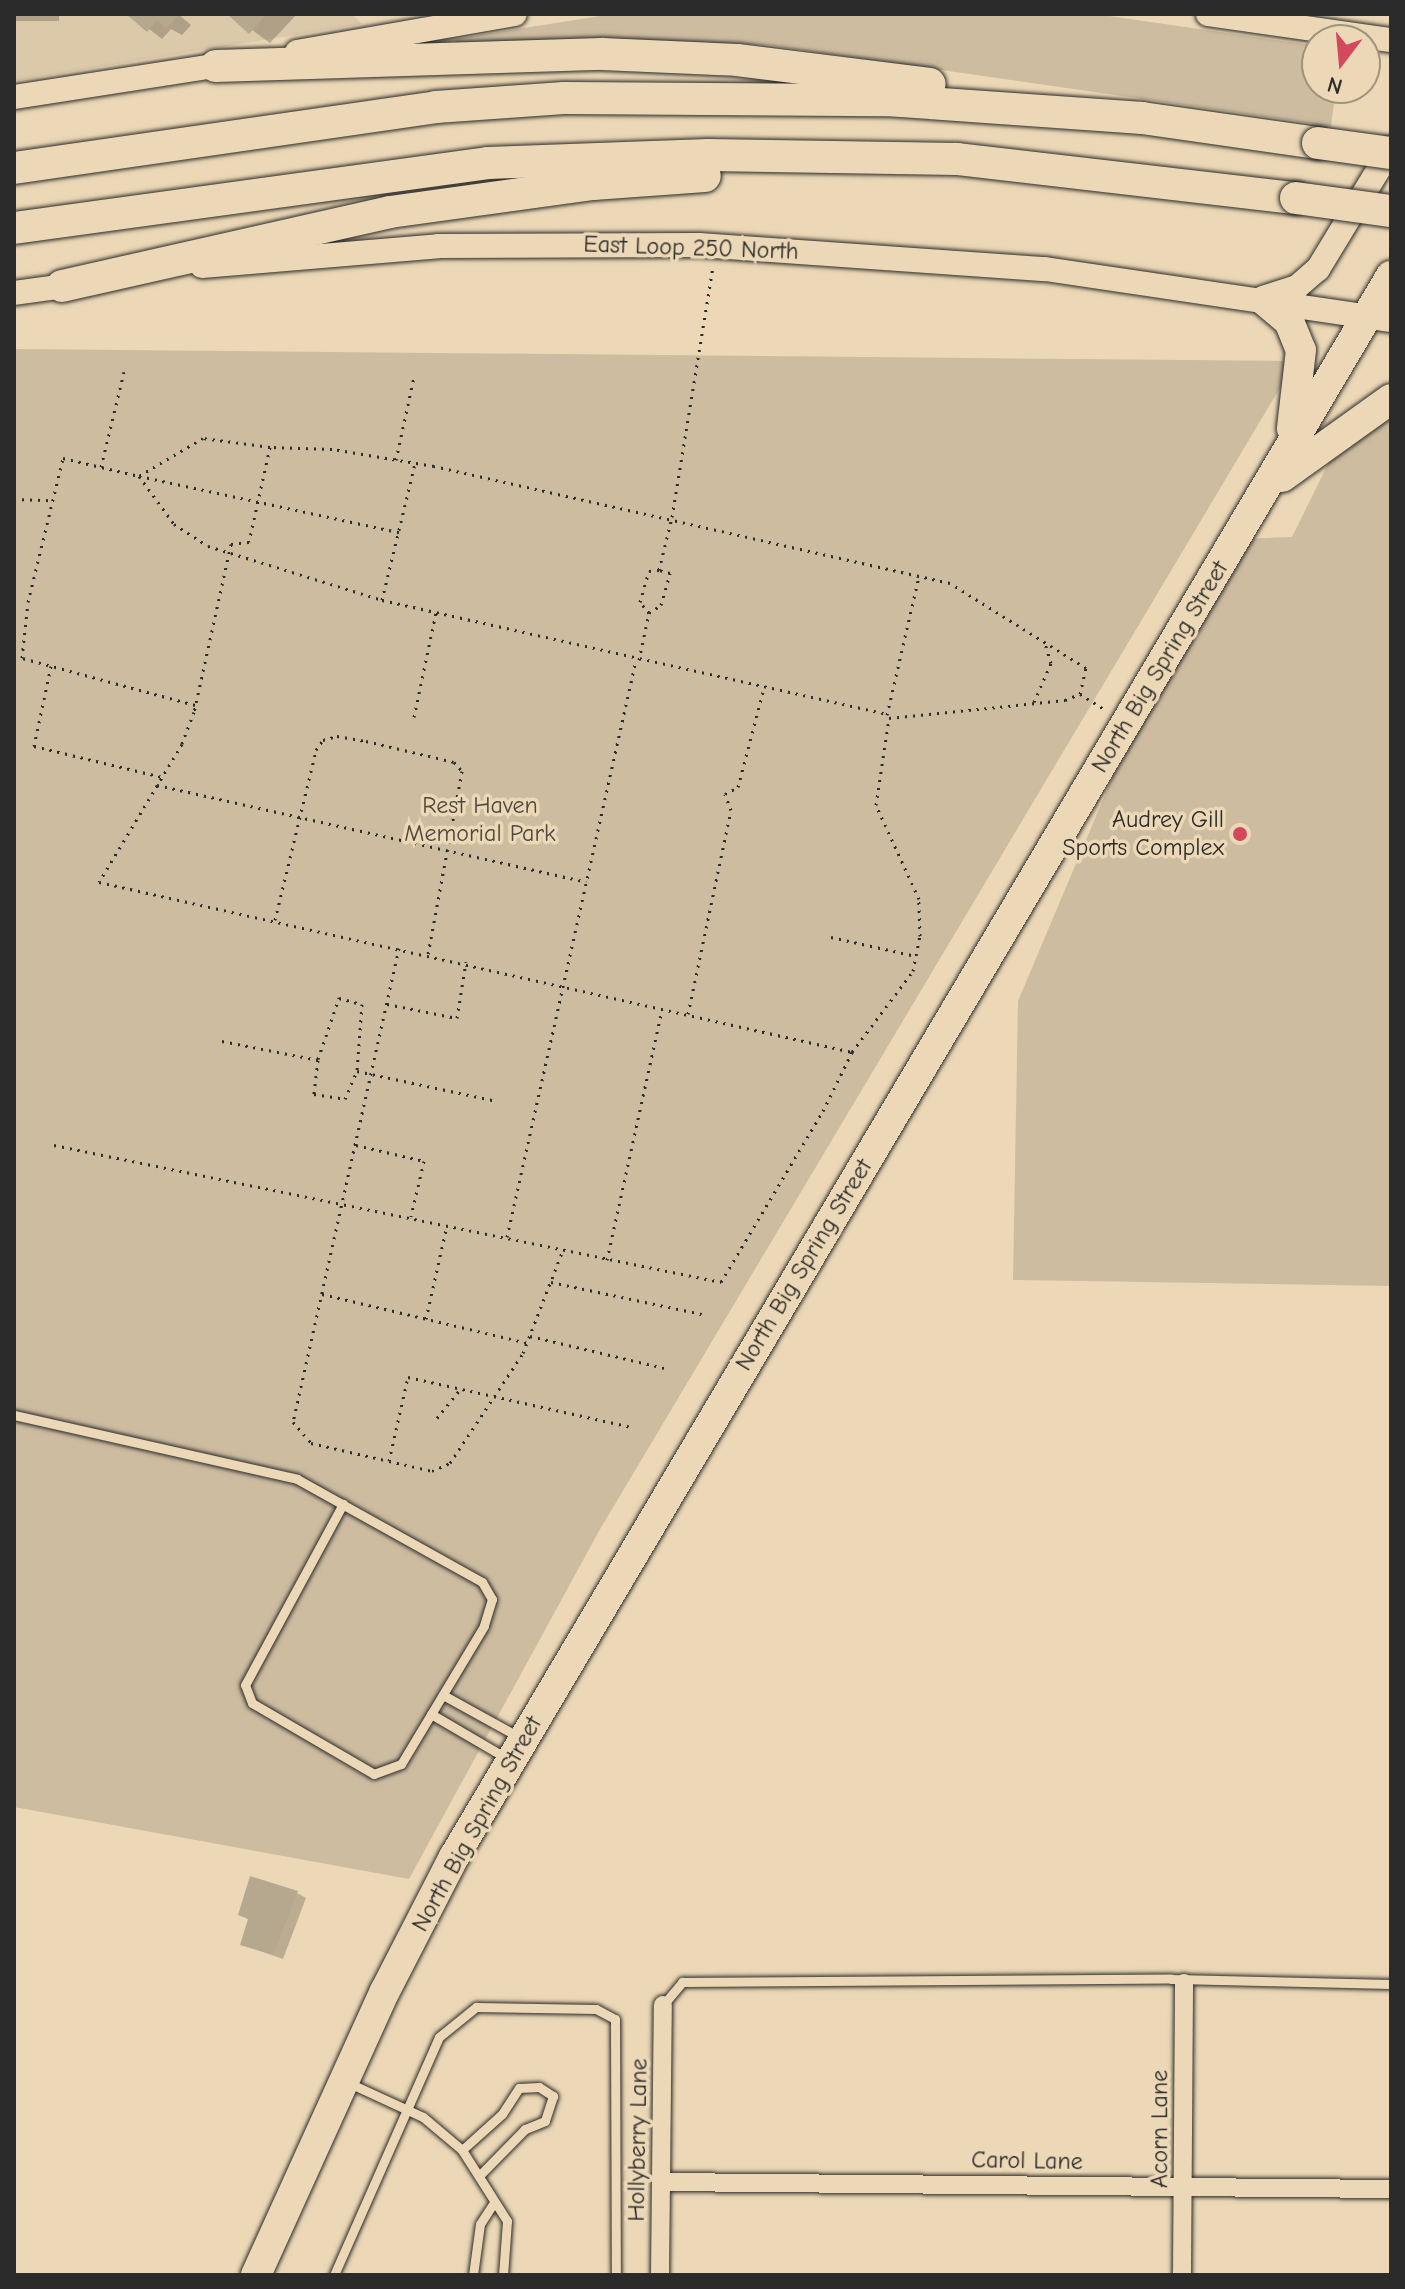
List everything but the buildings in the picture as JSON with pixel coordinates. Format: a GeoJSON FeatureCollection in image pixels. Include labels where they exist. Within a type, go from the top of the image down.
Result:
{"type":"FeatureCollection","features":[{"type":"Feature","properties":{"kind":"highway"},"geometry":{"type":"LineString","coordinates":[[216,66],[519,54],[671,56],[861,73],[1142,118],[1391,151]]}},
{"type":"Feature","properties":{"kind":"highway"},"geometry":{"type":"LineString","coordinates":[[14,168],[436,107],[564,98],[819,97],[1142,118]]}},
{"type":"Feature","properties":{"kind":"highway"},"geometry":{"type":"LineString","coordinates":[[14,228],[264,189],[503,162],[815,153],[957,159],[1391,211]]}},
{"type":"Feature","properties":{"kind":"highway"},"geometry":{"type":"LineString","coordinates":[[62,286],[301,228],[593,184],[810,171],[1097,174]]}},
{"type":"Feature","properties":{"kind":"highway","name":"North Big Spring Street"},"geometry":{"type":"LineString","coordinates":[[256,2275],[343,2080],[454,1857],[1285,454],[1379,318],[1391,276]]}},
{"type":"Feature","properties":{"kind":"highway"},"geometry":{"type":"LineString","coordinates":[[1259,300],[1289,321],[1301,350],[1300,387],[1285,454]]}},
{"type":"Feature","properties":{"kind":"highway"},"geometry":{"type":"LineString","coordinates":[[1262,494],[1311,452],[1391,399]]}},
{"type":"Feature","properties":{"kind":"main road"},"geometry":{"type":"LineString","coordinates":[[14,97],[216,66],[469,18],[515,14]]}},
{"type":"Feature","properties":{"kind":"main road"},"geometry":{"type":"LineString","coordinates":[[1208,14],[1305,21],[1390,41]]}},
{"type":"Feature","properties":{"kind":"main road"},"geometry":{"type":"LineString","coordinates":[[1259,300],[1287,291],[1318,269],[1391,151]]}},
{"type":"Feature","properties":{"kind":"main road","name":"East Loop 250 North"},"geometry":{"type":"LineString","coordinates":[[14,293],[204,266],[438,246],[717,246],[981,262],[1379,318]]}},
{"type":"Feature","properties":{"kind":"street","name":"Acorn Lane"},"geometry":{"type":"LineString","coordinates":[[1182,2275],[1184,1983]]}},
{"type":"Feature","properties":{"kind":"street","name":"Hollyberry Lane"},"geometry":{"type":"LineString","coordinates":[[660,2275],[663,2005]]}},
{"type":"Feature","properties":{"kind":"street","name":"Carol Lane"},"geometry":{"type":"LineString","coordinates":[[662,2182],[1391,2189]]}},
{"type":"Feature","properties":{"kind":"lane"},"geometry":{"type":"LineString","coordinates":[[14,1415],[297,1479],[343,1504],[488,1589],[491,1609],[401,1764],[374,1774],[252,1703],[246,1692],[248,1674],[343,1504]]}},
{"type":"Feature","properties":{"kind":"lane"},"geometry":{"type":"LineString","coordinates":[[443,1695],[517,1750]]}},
{"type":"Feature","properties":{"kind":"lane"},"geometry":{"type":"LineString","coordinates":[[431,1714],[517,1750]]}},
{"type":"Feature","properties":{"kind":"lane"},"geometry":{"type":"LineString","coordinates":[[663,2005],[682,1982],[1391,1984]]}},
{"type":"Feature","properties":{"kind":"lane"},"geometry":{"type":"LineString","coordinates":[[334,2275],[404,2108],[439,2037],[464,2012],[476,2007],[581,2008],[611,2015],[618,2028],[616,2275]]}},
{"type":"Feature","properties":{"kind":"lane"},"geometry":{"type":"LineString","coordinates":[[343,2080],[404,2108],[447,2133],[462,2150],[480,2175],[508,2229],[503,2275]]}},
{"type":"Feature","properties":{"kind":"lane"},"geometry":{"type":"LineString","coordinates":[[462,2150],[502,2114],[519,2088],[539,2087],[553,2096],[545,2121],[525,2129],[480,2175]]}},
{"type":"Feature","properties":{"kind":"lane"},"geometry":{"type":"LineString","coordinates":[[473,2275],[480,2224],[493,2204]]}},
{"type":"Feature","properties":{"kind":"path"},"geometry":{"type":"LineString","coordinates":[[659,570],[672,517],[717,246]]}},
{"type":"Feature","properties":{"kind":"path"},"geometry":{"type":"LineString","coordinates":[[101,467],[124,372]]}},
{"type":"Feature","properties":{"kind":"path"},"geometry":{"type":"LineString","coordinates":[[396,460],[414,377]]}},
{"type":"Feature","properties":{"kind":"path"},"geometry":{"type":"LineString","coordinates":[[139,476],[203,438],[416,463],[672,517],[950,583],[1086,668],[1080,694]]}},
{"type":"Feature","properties":{"kind":"path"},"geometry":{"type":"LineString","coordinates":[[270,447],[249,542],[231,544],[195,705],[182,744],[99,882],[466,962],[852,1052]]}},
{"type":"Feature","properties":{"kind":"path"},"geometry":{"type":"LineString","coordinates":[[195,705],[22,658],[28,602],[63,458],[399,532]]}},
{"type":"Feature","properties":{"kind":"path"},"geometry":{"type":"LineString","coordinates":[[382,600],[416,463]]}},
{"type":"Feature","properties":{"kind":"path"},"geometry":{"type":"LineString","coordinates":[[139,476],[174,524],[208,546],[382,600],[888,716],[1034,702],[1080,694],[1126,723]]}},
{"type":"Feature","properties":{"kind":"path"},"geometry":{"type":"LineString","coordinates":[[14,499],[51,500]]}},
{"type":"Feature","properties":{"kind":"path"},"geometry":{"type":"LineString","coordinates":[[507,1237],[649,613],[661,605],[670,573],[649,571],[640,602],[649,613]]}},
{"type":"Feature","properties":{"kind":"path"},"geometry":{"type":"LineString","coordinates":[[54,1145],[721,1282],[823,1111],[852,1052],[913,971],[919,899],[876,805],[888,716],[919,576]]}},
{"type":"Feature","properties":{"kind":"path"},"geometry":{"type":"LineString","coordinates":[[414,717],[436,613]]}},
{"type":"Feature","properties":{"kind":"path"},"geometry":{"type":"LineString","coordinates":[[1034,702],[1051,663],[1044,642]]}},
{"type":"Feature","properties":{"kind":"path"},"geometry":{"type":"LineString","coordinates":[[51,666],[34,746],[162,777]]}},
{"type":"Feature","properties":{"kind":"path"},"geometry":{"type":"LineString","coordinates":[[688,1014],[731,810],[725,794],[738,787],[764,688]]}},
{"type":"Feature","properties":{"kind":"path"},"geometry":{"type":"LineString","coordinates":[[275,920],[316,750],[323,740],[366,741],[454,762],[462,771],[428,954]]}},
{"type":"Feature","properties":{"kind":"path"},"geometry":{"type":"LineString","coordinates":[[157,785],[586,882]]}},
{"type":"Feature","properties":{"kind":"path"},"geometry":{"type":"LineString","coordinates":[[831,937],[916,956]]}},
{"type":"Feature","properties":{"kind":"path"},"geometry":{"type":"LineString","coordinates":[[399,947],[293,1422],[311,1443],[432,1471],[450,1463],[527,1343],[563,1250]]}},
{"type":"Feature","properties":{"kind":"path"},"geometry":{"type":"LineString","coordinates":[[387,1004],[457,1018],[466,962]]}},
{"type":"Feature","properties":{"kind":"path"},"geometry":{"type":"LineString","coordinates":[[339,998],[362,1004],[357,1071],[345,1099],[314,1094],[318,1060],[339,998]]}},
{"type":"Feature","properties":{"kind":"path"},"geometry":{"type":"LineString","coordinates":[[607,1260],[663,1008]]}},
{"type":"Feature","properties":{"kind":"path"},"geometry":{"type":"LineString","coordinates":[[222,1041],[318,1060]]}},
{"type":"Feature","properties":{"kind":"path"},"geometry":{"type":"LineString","coordinates":[[357,1071],[497,1101]]}},
{"type":"Feature","properties":{"kind":"path"},"geometry":{"type":"LineString","coordinates":[[356,1145],[424,1161],[411,1216]]}},
{"type":"Feature","properties":{"kind":"path"},"geometry":{"type":"LineString","coordinates":[[426,1319],[447,1224]]}},
{"type":"Feature","properties":{"kind":"path"},"geometry":{"type":"LineString","coordinates":[[551,1282],[702,1314]]}},
{"type":"Feature","properties":{"kind":"path"},"geometry":{"type":"LineString","coordinates":[[322,1294],[527,1343]]}},
{"type":"Feature","properties":{"kind":"path"},"geometry":{"type":"LineString","coordinates":[[530,1336],[669,1369]]}},
{"type":"Feature","properties":{"kind":"path"},"geometry":{"type":"LineString","coordinates":[[389,1461],[408,1377],[632,1427]]}},
{"type":"Feature","properties":{"kind":"path"},"geometry":{"type":"LineString","coordinates":[[437,1418],[460,1390]]}},
{"type":"Feature","properties":{"kind":"shaded area"},"geometry":{"type":"Polygon","coordinates":[[[14,14],[352,14],[362,24],[14,81],[14,14]]]}},
{"type":"Feature","properties":{"kind":"green space"},"geometry":{"type":"Polygon","coordinates":[[[613,14],[1095,14],[1301,44],[1301,104],[1334,104],[1331,126],[768,45],[605,39],[457,47],[455,39],[613,14]]]}},
{"type":"Feature","properties":{"kind":"green space","name":"Rest Haven Memorial Park"},"geometry":{"type":"Polygon","coordinates":[[[14,349],[1296,361],[599,1531],[409,1879],[14,1807],[14,349]]]}},
{"type":"Feature","properties":{"kind":"green space","name":"Audrey Gill Sports Complex"},"geometry":{"type":"Polygon","coordinates":[[[1391,408],[1391,1286],[1013,1280],[1018,1001],[1159,667],[1235,539],[1292,537],[1332,456],[1391,408]]]}},
{"type":"Feature","properties":{"kind":"place","name":"Audrey Gill Sports Complex"},"geometry":{"type":"Point","coordinates":[1240,834]}}]}
